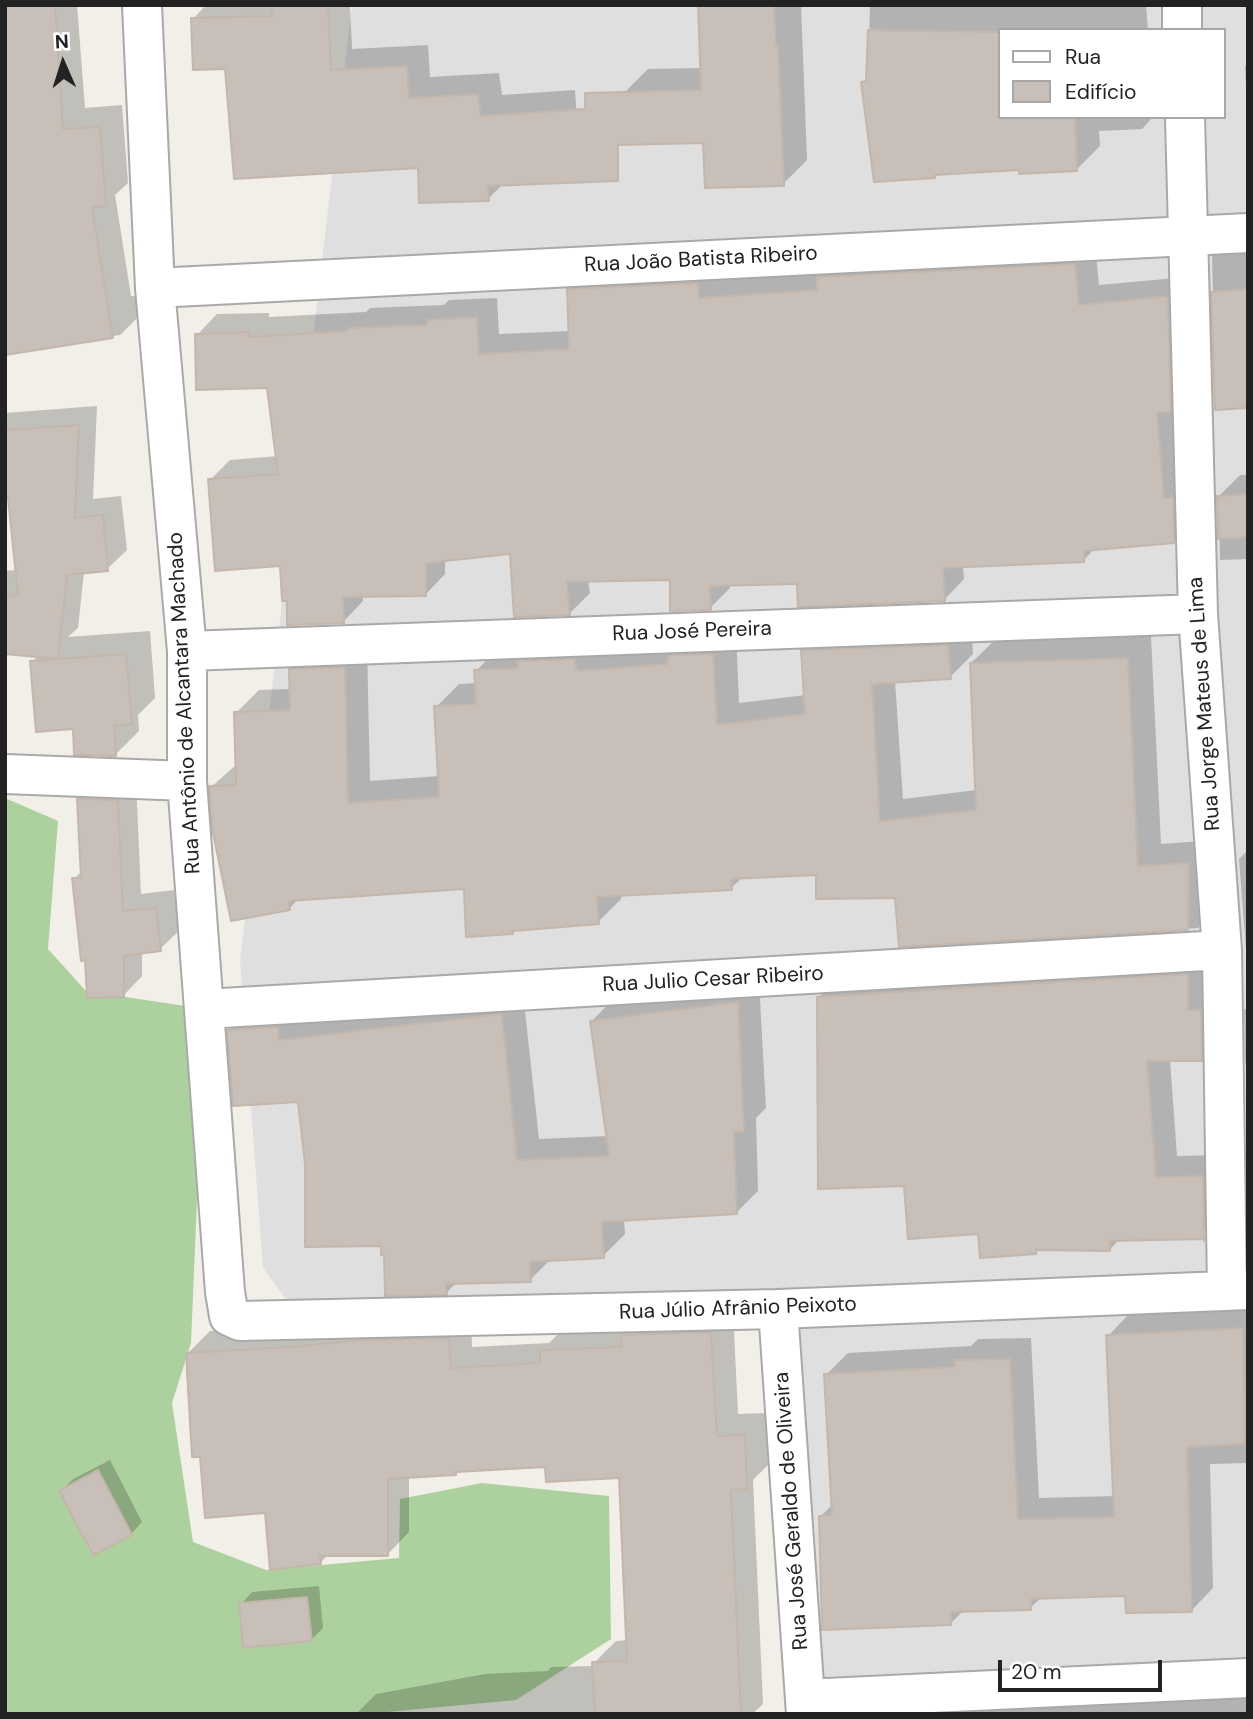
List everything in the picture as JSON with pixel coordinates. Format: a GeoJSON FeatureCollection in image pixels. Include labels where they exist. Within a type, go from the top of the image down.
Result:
{"type":"FeatureCollection","features":[{"type":"Feature","properties":{"kind":"street","name":"Rua Antônio de Alcantara Machado"},"geometry":{"type":"LineString","coordinates":[[142,5],[155,288],[187,651],[187,781],[225,1292],[229,1316]]}},
{"type":"Feature","properties":{"kind":"street"},"geometry":{"type":"LineString","coordinates":[[1182,5],[1182,28]]}},
{"type":"Feature","properties":{"kind":"street","name":"Rua Jorge Mateus de Lima"},"geometry":{"type":"LineString","coordinates":[[1185,119],[1198,614],[1222,950],[1237,1290]]}},
{"type":"Feature","properties":{"kind":"street","name":"Rua João Batista Ribeiro"},"geometry":{"type":"LineString","coordinates":[[155,288],[1248,233]]}},
{"type":"Feature","properties":{"kind":"street","name":"Rua José Pereira"},"geometry":{"type":"LineString","coordinates":[[187,651],[1198,614]]}},
{"type":"Feature","properties":{"kind":"street"},"geometry":{"type":"LineString","coordinates":[[5,774],[187,781]]}},
{"type":"Feature","properties":{"kind":"street","name":"Rua Julio Cesar Ribeiro"},"geometry":{"type":"LineString","coordinates":[[205,1009],[1222,950]]}},
{"type":"Feature","properties":{"kind":"street","name":"Rua Júlio Afrânio Peixoto"},"geometry":{"type":"LineString","coordinates":[[229,1316],[240,1321],[778,1309],[1237,1290]]}},
{"type":"Feature","properties":{"kind":"street","name":"Rua José Geraldo de Oliveira"},"geometry":{"type":"LineString","coordinates":[[778,1309],[805,1706]]}},
{"type":"Feature","properties":{"kind":"street"},"geometry":{"type":"LineString","coordinates":[[805,1706],[1248,1678]]}},
{"type":"Feature","properties":{"kind":"shaded area"},"geometry":{"type":"Polygon","coordinates":[[[352,5],[1248,5],[1248,1714],[787,1714],[760,1299],[296,1313],[263,1268],[240,961],[352,5]]]}},
{"type":"Feature","properties":{"kind":"green space"},"geometry":{"type":"Polygon","coordinates":[[[5,798],[58,821],[48,949],[86,991],[205,1009],[191,1343],[172,1403],[193,1542],[266,1570],[399,1558],[400,1499],[482,1483],[609,1496],[611,1639],[516,1700],[366,1714],[5,1714],[5,798]]]}},
{"type":"Feature","properties":{"kind":"building"},"geometry":{"type":"Polygon","coordinates":[[[5,5],[55,5],[63,129],[100,127],[106,206],[92,207],[113,338],[5,355],[5,5]]]}},
{"type":"Feature","properties":{"kind":"building"},"geometry":{"type":"Polygon","coordinates":[[[271,5],[328,5],[331,70],[407,66],[409,98],[478,94],[481,116],[585,109],[585,93],[701,90],[698,5],[774,5],[784,186],[705,188],[703,143],[618,145],[618,181],[488,186],[489,201],[419,203],[418,168],[234,179],[225,69],[193,70],[191,18],[272,16],[271,5]]]}},
{"type":"Feature","properties":{"kind":"building"},"geometry":{"type":"Polygon","coordinates":[[[868,30],[998,32],[998,119],[1075,119],[1077,171],[1019,174],[1019,170],[874,182],[861,82],[866,81],[868,30]]]}},
{"type":"Feature","properties":{"kind":"building"},"geometry":{"type":"Polygon","coordinates":[[[1075,264],[1079,305],[1168,296],[1171,412],[1157,412],[1164,498],[1173,498],[1174,543],[1084,551],[1084,562],[943,568],[945,601],[798,607],[797,584],[710,586],[711,610],[670,611],[670,580],[567,582],[570,615],[514,617],[510,554],[426,563],[426,596],[343,597],[344,623],[287,625],[287,601],[282,601],[280,566],[215,571],[208,479],[278,474],[267,388],[196,390],[195,334],[249,332],[249,337],[348,331],[348,328],[427,325],[427,320],[477,317],[479,354],[569,349],[567,289],[698,283],[699,298],[817,290],[817,277],[1075,264]]]}},
{"type":"Feature","properties":{"kind":"building"},"geometry":{"type":"Polygon","coordinates":[[[1248,289],[1248,408],[1215,410],[1211,292],[1248,289]]]}},
{"type":"Feature","properties":{"kind":"building"},"geometry":{"type":"Polygon","coordinates":[[[79,425],[75,518],[103,515],[108,571],[67,575],[58,659],[5,654],[5,595],[18,596],[8,498],[5,498],[5,430],[79,425]]]}},
{"type":"Feature","properties":{"kind":"building"},"geometry":{"type":"Polygon","coordinates":[[[1248,494],[1248,537],[1218,539],[1217,496],[1248,494]]]}},
{"type":"Feature","properties":{"kind":"building"},"geometry":{"type":"Polygon","coordinates":[[[948,645],[951,679],[872,684],[880,821],[976,810],[970,663],[1128,658],[1138,866],[1189,863],[1188,930],[899,947],[895,898],[816,899],[816,875],[731,879],[732,890],[597,897],[599,924],[513,931],[513,934],[466,937],[464,889],[289,901],[290,910],[231,921],[212,828],[209,786],[236,785],[234,712],[290,710],[289,669],[345,667],[348,803],[439,797],[434,706],[476,704],[474,670],[518,668],[517,661],[575,659],[577,671],[667,664],[669,655],[713,654],[717,725],[805,714],[801,650],[948,645]]]}},
{"type":"Feature","properties":{"kind":"building"},"geometry":{"type":"Polygon","coordinates":[[[126,654],[132,724],[115,725],[116,756],[74,755],[73,729],[36,732],[30,661],[126,654]]]}},
{"type":"Feature","properties":{"kind":"building"},"geometry":{"type":"Polygon","coordinates":[[[77,799],[118,800],[123,911],[156,908],[161,951],[124,956],[124,997],[87,998],[85,960],[81,961],[72,878],[81,878],[77,799]]]}},
{"type":"Feature","properties":{"kind":"building"},"geometry":{"type":"Polygon","coordinates":[[[1188,974],[1188,1010],[1201,1010],[1202,1061],[1147,1061],[1156,1177],[1203,1176],[1204,1239],[1110,1241],[1110,1251],[1036,1250],[1036,1254],[980,1258],[978,1234],[908,1239],[904,1186],[818,1189],[817,997],[1188,974]]]}},
{"type":"Feature","properties":{"kind":"building"},"geometry":{"type":"Polygon","coordinates":[[[738,1002],[744,1132],[734,1132],[737,1214],[602,1222],[604,1258],[530,1262],[531,1282],[446,1284],[447,1295],[385,1296],[384,1255],[381,1255],[381,1246],[305,1247],[305,1164],[298,1102],[233,1106],[227,1030],[278,1027],[279,1040],[502,1014],[517,1160],[609,1156],[590,1021],[738,1002]]]}},
{"type":"Feature","properties":{"kind":"building"},"geometry":{"type":"Polygon","coordinates":[[[1245,1010],[1248,1010],[1248,1062],[1246,1062],[1245,1010]]]}},
{"type":"Feature","properties":{"kind":"building"},"geometry":{"type":"Polygon","coordinates":[[[1243,1328],[1245,1444],[1187,1447],[1192,1612],[1126,1613],[1125,1596],[1031,1599],[1031,1610],[951,1612],[951,1625],[822,1630],[819,1516],[832,1515],[824,1374],[955,1367],[954,1360],[1010,1359],[1018,1519],[1114,1517],[1106,1335],[1243,1328]]]}},
{"type":"Feature","properties":{"kind":"building"},"geometry":{"type":"Polygon","coordinates":[[[711,1332],[717,1436],[745,1435],[747,1489],[731,1490],[741,1714],[595,1714],[592,1662],[627,1661],[619,1478],[546,1482],[545,1467],[388,1479],[388,1556],[320,1556],[321,1564],[270,1570],[265,1513],[205,1518],[200,1457],[192,1457],[186,1353],[362,1340],[449,1338],[451,1368],[540,1363],[540,1350],[621,1347],[621,1335],[711,1332]]]}},
{"type":"Feature","properties":{"kind":"building"},"geometry":{"type":"Polygon","coordinates":[[[98,1470],[132,1535],[93,1555],[59,1491],[98,1470]]]}},
{"type":"Feature","properties":{"kind":"building"},"geometry":{"type":"Polygon","coordinates":[[[307,1597],[312,1641],[243,1648],[239,1603],[307,1597]]]}}]}
